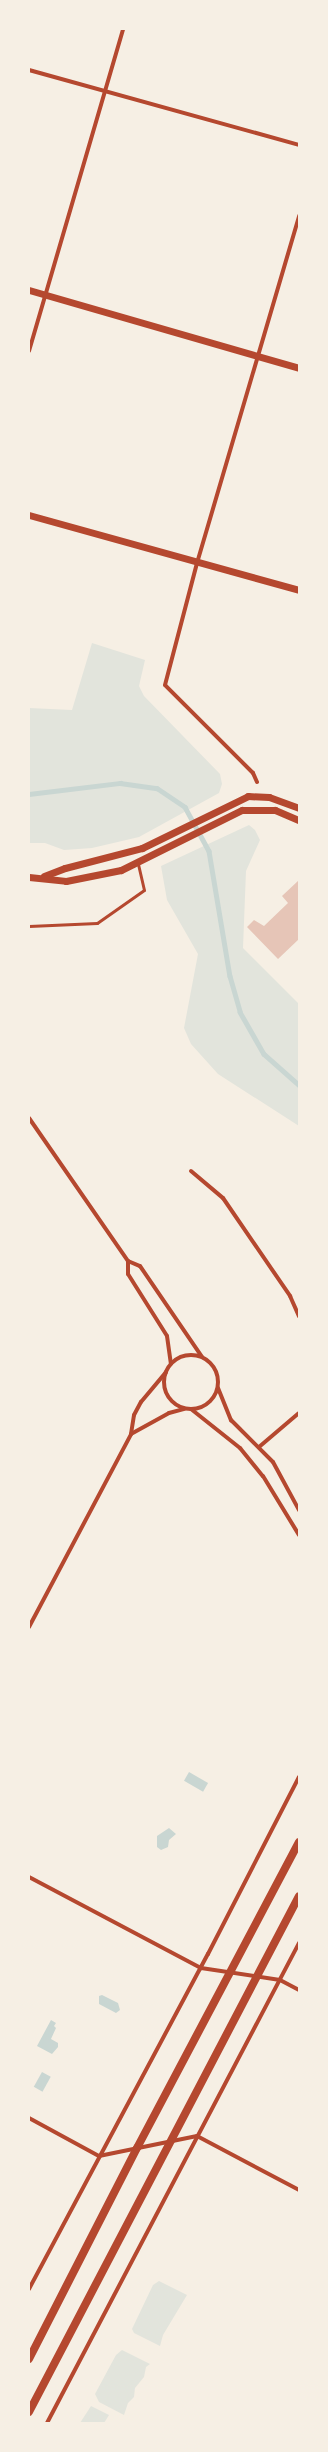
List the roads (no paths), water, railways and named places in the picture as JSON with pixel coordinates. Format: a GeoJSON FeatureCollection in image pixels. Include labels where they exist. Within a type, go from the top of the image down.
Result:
{"type":"FeatureCollection","features":[{"type":"Feature","properties":{"kind":"main road"},"geometry":{"type":"LineString","coordinates":[[30,2356],[137,2148],[299,1842]]}},
{"type":"Feature","properties":{"kind":"main road"},"geometry":{"type":"LineString","coordinates":[[29,2412],[299,1896]]}},
{"type":"Feature","properties":{"kind":"street"},"geometry":{"type":"LineString","coordinates":[[29,351],[105,93],[122,29]]}},
{"type":"Feature","properties":{"kind":"street"},"geometry":{"type":"LineString","coordinates":[[29,70],[105,93],[299,145]]}},
{"type":"Feature","properties":{"kind":"street"},"geometry":{"type":"LineString","coordinates":[[257,782],[253,773],[165,685],[197,563],[299,216]]}},
{"type":"Feature","properties":{"kind":"street"},"geometry":{"type":"LineString","coordinates":[[29,290],[299,368]]}},
{"type":"Feature","properties":{"kind":"street"},"geometry":{"type":"LineString","coordinates":[[29,515],[197,563],[299,590]]}},
{"type":"Feature","properties":{"kind":"street"},"geometry":{"type":"LineString","coordinates":[[43,877],[66,868],[142,848],[248,796],[269,797],[299,808]]}},
{"type":"Feature","properties":{"kind":"street"},"geometry":{"type":"LineString","coordinates":[[29,877],[43,877],[66,881],[83,879],[138,863],[221,820],[250,809],[275,810],[299,820]]}},
{"type":"Feature","properties":{"kind":"street"},"geometry":{"type":"LineString","coordinates":[[29,1118],[128,1261],[140,1266],[202,1357],[212,1365],[217,1372],[218,1388],[232,1420],[273,1462],[299,1510]]}},
{"type":"Feature","properties":{"kind":"street"},"geometry":{"type":"LineString","coordinates":[[191,1171],[223,1198],[290,1296],[299,1316]]}},
{"type":"Feature","properties":{"kind":"street"},"geometry":{"type":"LineString","coordinates":[[128,1261],[128,1274],[167,1336],[171,1364]]}},
{"type":"Feature","properties":{"kind":"street"},"geometry":{"type":"LineString","coordinates":[[29,1627],[131,1434],[134,1415],[141,1402],[171,1364],[182,1356],[202,1357]]}},
{"type":"Feature","properties":{"kind":"street"},"geometry":{"type":"LineString","coordinates":[[166,1372],[166,1392],[171,1399],[184,1409]]}},
{"type":"Feature","properties":{"kind":"street"},"geometry":{"type":"LineString","coordinates":[[131,1434],[169,1413],[205,1405],[212,1399],[218,1388]]}},
{"type":"Feature","properties":{"kind":"street"},"geometry":{"type":"LineString","coordinates":[[190,1409],[240,1448],[263,1476],[299,1535]]}},
{"type":"Feature","properties":{"kind":"street"},"geometry":{"type":"LineString","coordinates":[[259,1447],[299,1413]]}},
{"type":"Feature","properties":{"kind":"street"},"geometry":{"type":"LineString","coordinates":[[29,2289],[201,1968],[299,1777]]}},
{"type":"Feature","properties":{"kind":"street"},"geometry":{"type":"LineString","coordinates":[[29,1877],[201,1968],[280,1980],[299,1990]]}},
{"type":"Feature","properties":{"kind":"street"},"geometry":{"type":"LineString","coordinates":[[47,2423],[299,1944]]}},
{"type":"Feature","properties":{"kind":"street"},"geometry":{"type":"LineString","coordinates":[[29,2118],[99,2156],[197,2136],[299,2190]]}},
{"type":"Feature","properties":{"kind":"lane"},"geometry":{"type":"LineString","coordinates":[[29,926],[97,923],[144,890],[138,863]]}},
{"type":"Feature","properties":{"kind":"waterway"},"geometry":{"type":"LineString","coordinates":[[29,794],[120,783],[157,788],[185,807],[209,851],[230,976],[240,1012],[264,1054],[299,1085]]}}]}
